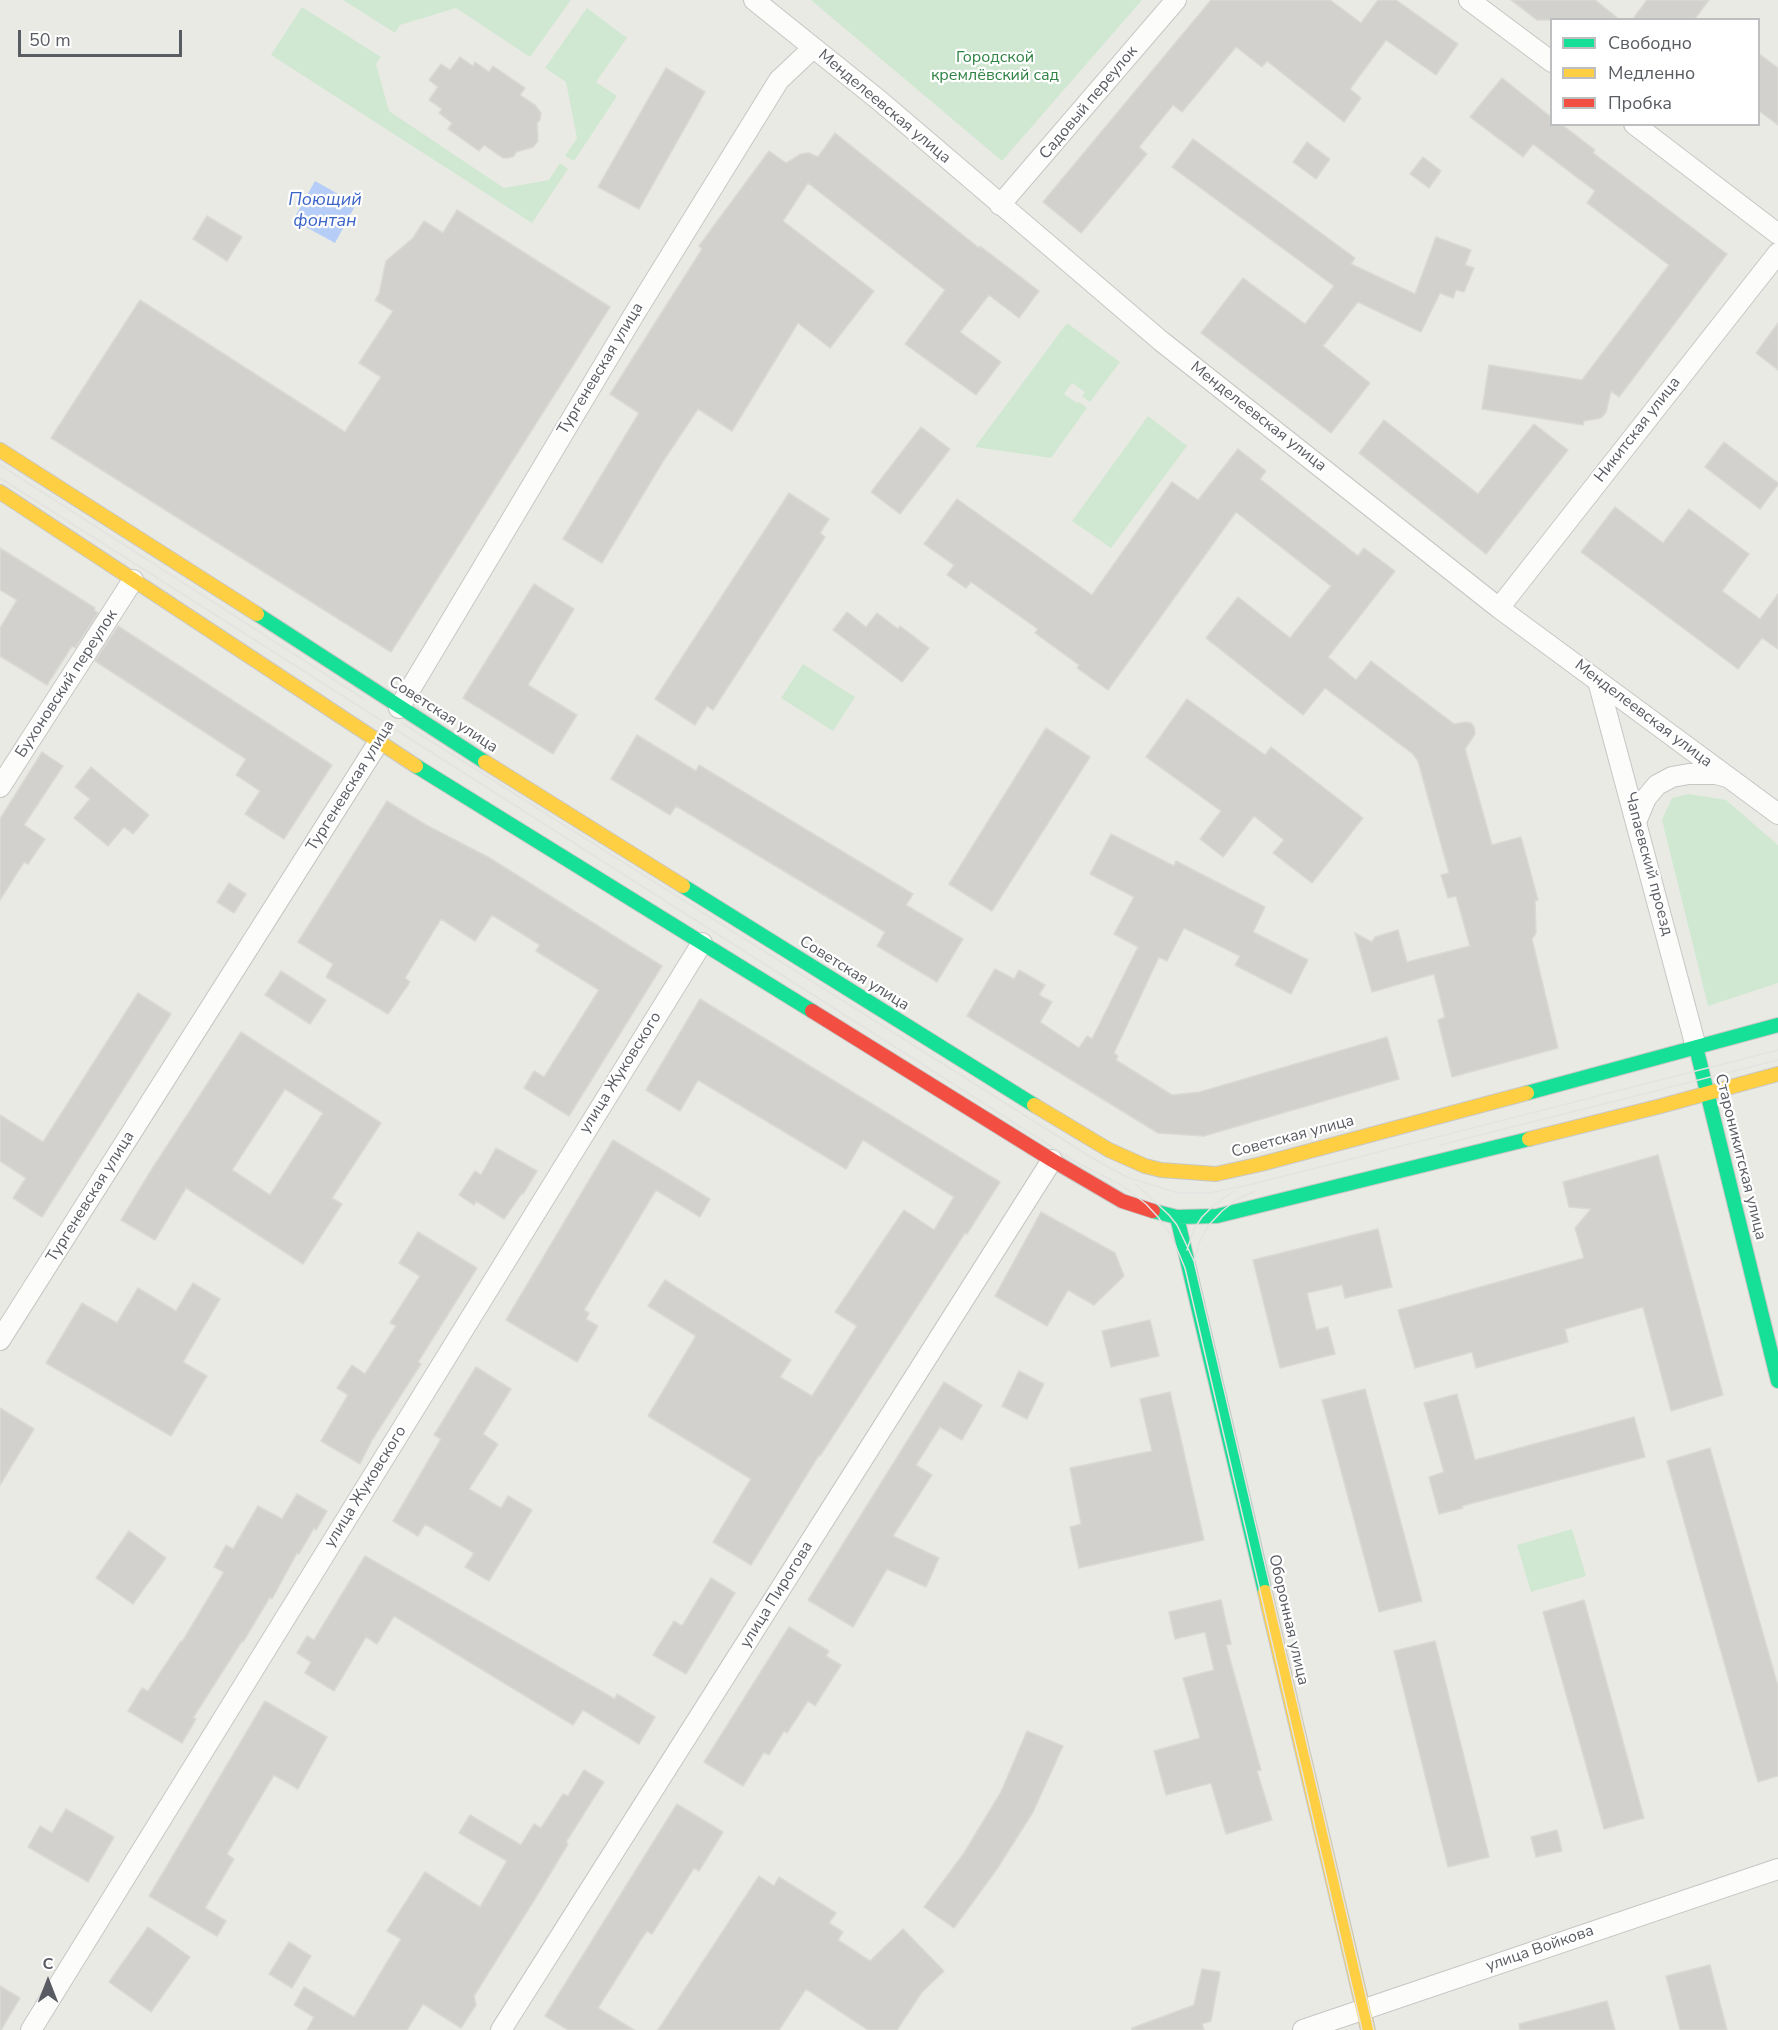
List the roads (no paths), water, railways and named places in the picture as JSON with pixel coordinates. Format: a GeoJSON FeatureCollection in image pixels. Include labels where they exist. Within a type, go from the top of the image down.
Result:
{"type":"FeatureCollection","features":[{"type":"Feature","properties":{"kind":"main road","name":"Советская улица"},"geometry":{"type":"LineString","coordinates":[[0,450],[366,685],[396,713],[1008,1090],[1109,1150],[1178,1178],[1216,1174],[1261,1164],[1778,1025]]}},
{"type":"Feature","properties":{"kind":"main road"},"geometry":{"type":"LineString","coordinates":[[0,492],[133,580],[702,943],[1122,1201],[1177,1217],[1217,1216],[1661,1106],[1778,1074]]}},
{"type":"Feature","properties":{"kind":"main road","name":"Староникитская улица"},"geometry":{"type":"LineString","coordinates":[[1696,1047],[1778,1381]]}},
{"type":"Feature","properties":{"kind":"main road","name":"Оборонная улица"},"geometry":{"type":"LineString","coordinates":[[1177,1202],[1177,1217],[1368,2030]]}},
{"type":"Feature","properties":{"kind":"street","name":"Менделеевская улица"},"geometry":{"type":"LineString","coordinates":[[754,0],[880,101],[1161,341],[1499,608],[1778,814]]}},
{"type":"Feature","properties":{"kind":"street","name":"Садовый переулок"},"geometry":{"type":"LineString","coordinates":[[1000,205],[1012,194],[1176,0]]}},
{"type":"Feature","properties":{"kind":"street"},"geometry":{"type":"LineString","coordinates":[[1470,0],[1550,61]]}},
{"type":"Feature","properties":{"kind":"street","name":"Тургеневская улица"},"geometry":{"type":"LineString","coordinates":[[396,713],[635,313],[772,91],[779,80],[813,48]]}},
{"type":"Feature","properties":{"kind":"street"},"geometry":{"type":"LineString","coordinates":[[1637,126],[1778,234]]}},
{"type":"Feature","properties":{"kind":"street","name":"Никитская улица"},"geometry":{"type":"LineString","coordinates":[[1499,608],[1778,253]]}},
{"type":"Feature","properties":{"kind":"street","name":"Бухоновский переулок"},"geometry":{"type":"LineString","coordinates":[[0,787],[133,580]]}},
{"type":"Feature","properties":{"kind":"street","name":"Чапаевский проезд"},"geometry":{"type":"LineString","coordinates":[[1598,681],[1696,1047]]}},
{"type":"Feature","properties":{"kind":"street","name":"Тургеневская улица"},"geometry":{"type":"LineString","coordinates":[[0,1340],[381,738]]}},
{"type":"Feature","properties":{"kind":"street"},"geometry":{"type":"LineString","coordinates":[[1636,822],[1646,798],[1657,785],[1672,777],[1689,774],[1716,774],[1729,778]]}},
{"type":"Feature","properties":{"kind":"street","name":"улица Жуковского"},"geometry":{"type":"LineString","coordinates":[[31,2030],[702,943]]}},
{"type":"Feature","properties":{"kind":"street","name":"улица Пирогова"},"geometry":{"type":"LineString","coordinates":[[508,2028],[1052,1160]]}},
{"type":"Feature","properties":{"kind":"street","name":"улица Войкова"},"geometry":{"type":"LineString","coordinates":[[1303,2030],[1778,1869]]}},
{"type":"Feature","properties":{"kind":"water","name":"Поющий фонтан"},"geometry":{"type":"Polygon","coordinates":[[[315,181],[356,204],[335,243],[293,220],[315,181]]]}},
{"type":"Feature","properties":{"kind":"tram line"},"geometry":{"type":"LineString","coordinates":[[0,465],[364,699]]}},
{"type":"Feature","properties":{"kind":"tram line"},"geometry":{"type":"LineString","coordinates":[[0,478],[1076,1162],[1123,1186],[1158,1217],[1171,1235],[1185,1268],[1362,2030]]}},
{"type":"Feature","properties":{"kind":"tram line"},"geometry":{"type":"LineString","coordinates":[[402,723],[1094,1159],[1127,1177],[1178,1193],[1209,1193],[1249,1185],[1778,1050]]}},
{"type":"Feature","properties":{"kind":"tram line"},"geometry":{"type":"LineString","coordinates":[[1440,1145],[1778,1060]]}},
{"type":"Feature","properties":{"kind":"tram line"},"geometry":{"type":"LineString","coordinates":[[1136,1184],[1177,1225],[1194,1261],[1374,2030]]}},
{"type":"Feature","properties":{"kind":"tram line"},"geometry":{"type":"LineString","coordinates":[[1187,1250],[1194,1229],[1202,1217],[1234,1191]]}},
{"type":"Feature","properties":{"kind":"tram line"},"geometry":{"type":"LineString","coordinates":[[1194,1261],[1200,1241],[1208,1226],[1236,1200],[1255,1191]]}},
{"type":"Feature","properties":{"kind":"park label","name":"Городской кремлёвский сад"},"geometry":{"type":"Point","coordinates":[995,67]}}]}
